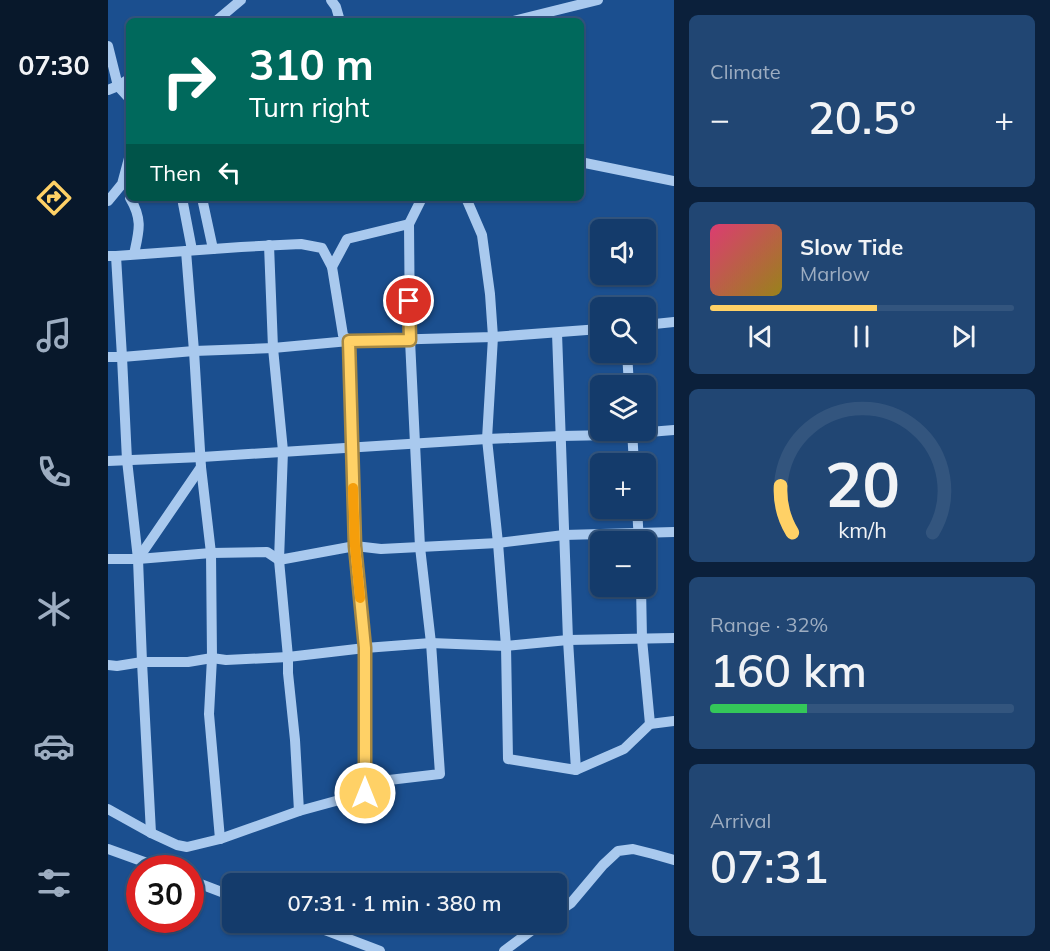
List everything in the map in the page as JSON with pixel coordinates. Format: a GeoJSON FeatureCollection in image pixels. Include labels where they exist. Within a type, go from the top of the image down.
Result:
{"type":"FeatureCollection","features":[{"type":"Feature","properties":{"kind":"street"},"geometry":{"type":"LineString","coordinates":[[220,18],[241,0]]}},
{"type":"Feature","properties":{"kind":"street"},"geometry":{"type":"LineString","coordinates":[[331,0],[339,18]]}},
{"type":"Feature","properties":{"kind":"street"},"geometry":{"type":"LineString","coordinates":[[525,18],[598,0]]}},
{"type":"Feature","properties":{"kind":"street"},"geometry":{"type":"LineString","coordinates":[[108,45],[113,88],[126,96]]}},
{"type":"Feature","properties":{"kind":"street"},"geometry":{"type":"LineString","coordinates":[[584,163],[674,181]]}},
{"type":"Feature","properties":{"kind":"street"},"geometry":{"type":"LineString","coordinates":[[108,201],[122,184],[126,169]]}},
{"type":"Feature","properties":{"kind":"street"},"geometry":{"type":"LineString","coordinates":[[122,184],[126,191]]}},
{"type":"Feature","properties":{"kind":"street"},"geometry":{"type":"LineString","coordinates":[[131,201],[137,210],[140,228],[134,255]]}},
{"type":"Feature","properties":{"kind":"street"},"geometry":{"type":"LineString","coordinates":[[182,201],[189,250],[201,462],[211,553],[212,658],[209,714],[220,839]]}},
{"type":"Feature","properties":{"kind":"street"},"geometry":{"type":"LineString","coordinates":[[203,201],[213,249]]}},
{"type":"Feature","properties":{"kind":"street"},"geometry":{"type":"LineString","coordinates":[[108,810],[151,833],[187,847],[220,839],[299,810],[365,793],[389,780],[440,774],[420,547],[410,340],[409,224],[420,201]]}},
{"type":"Feature","properties":{"kind":"street"},"geometry":{"type":"LineString","coordinates":[[467,201],[482,235],[490,294],[493,337],[487,439],[506,646],[508,759],[576,770],[624,749],[650,724],[674,722]]}},
{"type":"Feature","properties":{"kind":"street"},"geometry":{"type":"LineString","coordinates":[[332,267],[347,239],[409,224]]}},
{"type":"Feature","properties":{"kind":"street"},"geometry":{"type":"LineString","coordinates":[[151,833],[138,559],[127,460],[122,357],[112,256],[301,244],[322,249],[332,267],[343,335],[349,341],[355,546],[365,648],[365,793]]}},
{"type":"Feature","properties":{"kind":"street"},"geometry":{"type":"LineString","coordinates":[[270,245],[273,348],[283,452],[279,560],[299,810]]}},
{"type":"Feature","properties":{"kind":"street"},"geometry":{"type":"LineString","coordinates":[[656,324],[674,322]]}},
{"type":"Feature","properties":{"kind":"street"},"geometry":{"type":"LineString","coordinates":[[108,357],[273,348],[349,341],[493,337],[590,330]]}},
{"type":"Feature","properties":{"kind":"street"},"geometry":{"type":"LineString","coordinates":[[557,333],[568,640],[576,770]]}},
{"type":"Feature","properties":{"kind":"street"},"geometry":{"type":"LineString","coordinates":[[656,431],[674,430]]}},
{"type":"Feature","properties":{"kind":"street"},"geometry":{"type":"LineString","coordinates":[[108,461],[201,462],[283,452],[352,447],[590,435]]}},
{"type":"Feature","properties":{"kind":"street"},"geometry":{"type":"LineString","coordinates":[[138,559],[201,462]]}},
{"type":"Feature","properties":{"kind":"street"},"geometry":{"type":"LineString","coordinates":[[656,535],[674,532]]}},
{"type":"Feature","properties":{"kind":"street"},"geometry":{"type":"LineString","coordinates":[[108,560],[211,553],[267,552],[279,560],[355,546],[381,549],[498,543],[564,534],[590,535]]}},
{"type":"Feature","properties":{"kind":"street"},"geometry":{"type":"LineString","coordinates":[[641,597],[642,639],[650,724]]}},
{"type":"Feature","properties":{"kind":"street"},"geometry":{"type":"LineString","coordinates":[[108,665],[188,662],[212,658],[226,660],[288,657],[430,643],[506,646],[568,640],[674,638]]}},
{"type":"Feature","properties":{"kind":"street"},"geometry":{"type":"LineString","coordinates":[[108,849],[126,856]]}},
{"type":"Feature","properties":{"kind":"street"},"geometry":{"type":"LineString","coordinates":[[567,906],[618,851],[633,849],[674,860]]}},
{"type":"Feature","properties":{"kind":"street"},"geometry":{"type":"LineString","coordinates":[[204,885],[222,892]]}},
{"type":"Feature","properties":{"kind":"street"},"geometry":{"type":"LineString","coordinates":[[333,933],[380,951]]}},
{"type":"Feature","properties":{"kind":"street"},"geometry":{"type":"LineString","coordinates":[[504,951],[528,933]]}},
{"type":"Feature","properties":{"kind":"slow traffic"},"geometry":{"type":"LineString","coordinates":[[353,488],[360,598]]}},
{"type":"Feature","properties":{"kind":"route"},"geometry":{"type":"LineString","coordinates":[[365,793],[365,648],[355,546],[349,341],[410,340],[409,301]]}}]}
